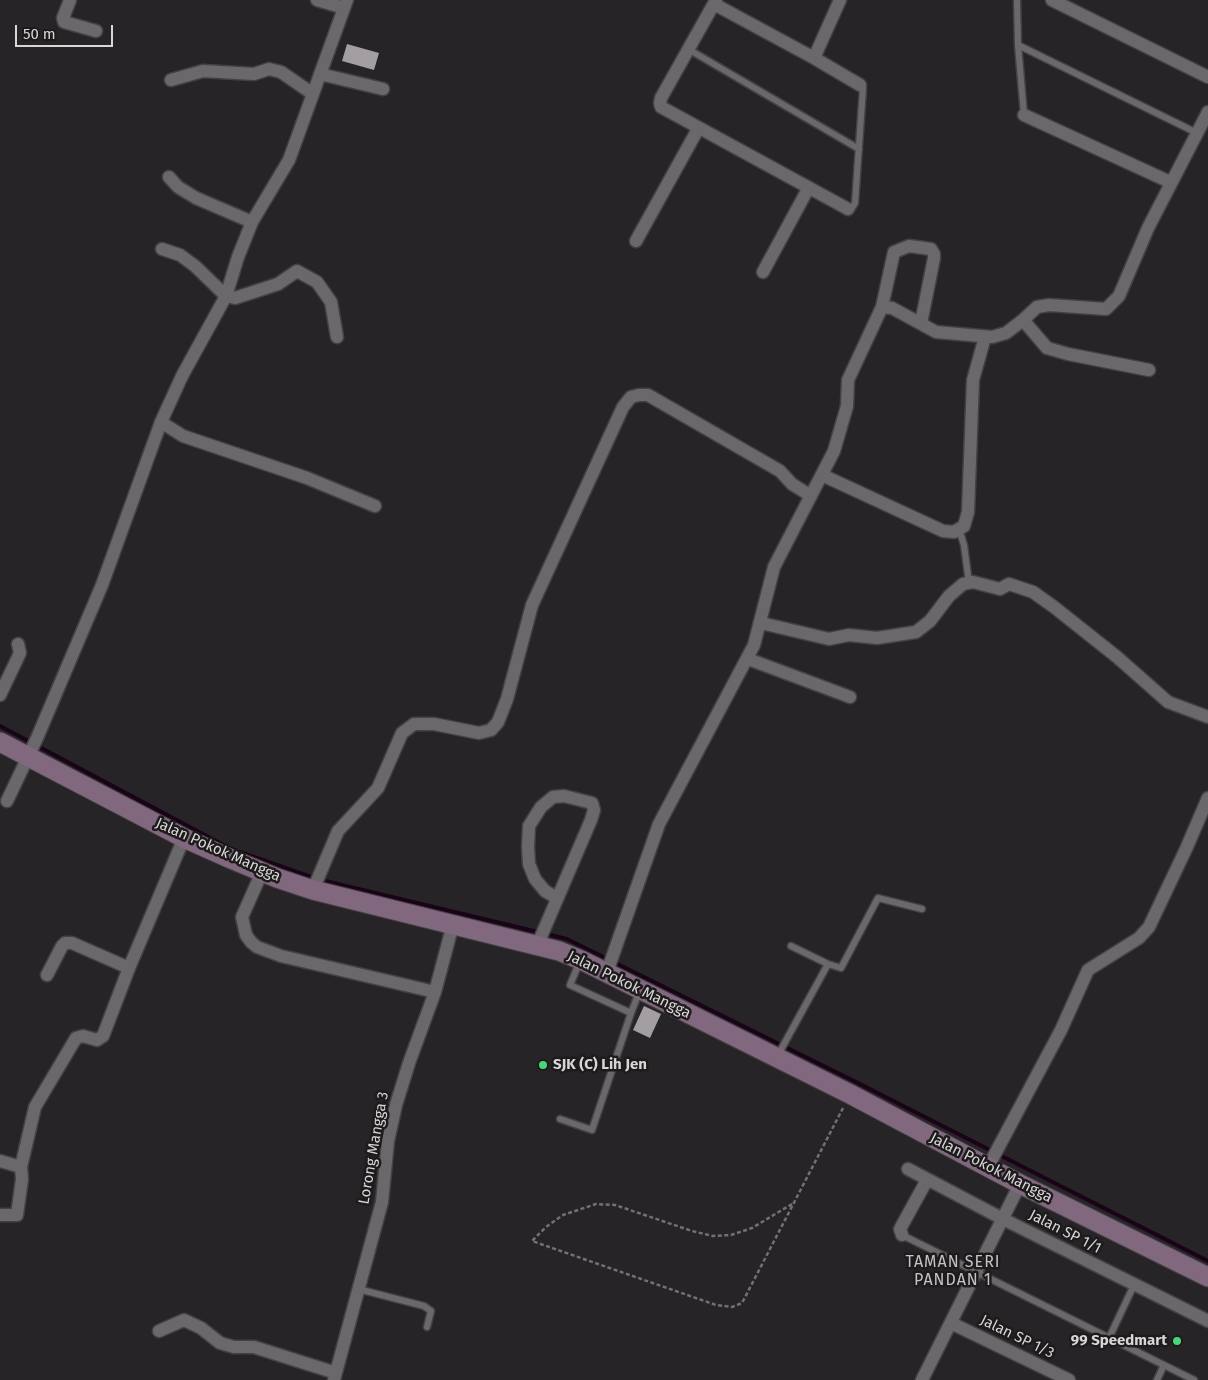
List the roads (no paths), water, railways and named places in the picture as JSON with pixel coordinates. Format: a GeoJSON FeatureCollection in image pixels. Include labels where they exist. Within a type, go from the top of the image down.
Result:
{"type":"FeatureCollection","features":[{"type":"Feature","properties":{"kind":"main road","name":"Jalan Pokok Mangga"},"geometry":{"type":"LineString","coordinates":[[0,742],[30,753],[184,838],[262,872],[453,924],[541,937],[559,951],[608,969],[640,989],[850,1094],[993,1159],[1020,1184],[1208,1277]]}},
{"type":"Feature","properties":{"kind":"street"},"geometry":{"type":"LineString","coordinates":[[70,0],[63,18],[64,22],[96,31]]}},
{"type":"Feature","properties":{"kind":"street"},"geometry":{"type":"LineString","coordinates":[[7,800],[37,738],[102,585],[161,422],[182,376],[226,296],[238,257],[252,222],[289,160],[345,4],[317,0]]}},
{"type":"Feature","properties":{"kind":"street"},"geometry":{"type":"LineString","coordinates":[[814,58],[840,0]]}},
{"type":"Feature","properties":{"kind":"street"},"geometry":{"type":"LineString","coordinates":[[1052,0],[1208,77]]}},
{"type":"Feature","properties":{"kind":"street"},"geometry":{"type":"LineString","coordinates":[[848,209],[661,108],[660,102],[715,2],[860,85]]}},
{"type":"Feature","properties":{"kind":"street"},"geometry":{"type":"LineString","coordinates":[[171,80],[203,71],[254,74],[269,69],[281,72],[313,94]]}},
{"type":"Feature","properties":{"kind":"street"},"geometry":{"type":"LineString","coordinates":[[320,74],[383,89]]}},
{"type":"Feature","properties":{"kind":"street"},"geometry":{"type":"LineString","coordinates":[[882,307],[892,308],[936,332],[985,337],[1006,333],[1037,307],[1048,304],[1106,309],[1119,296],[1170,182],[1208,112]]}},
{"type":"Feature","properties":{"kind":"street"},"geometry":{"type":"LineString","coordinates":[[1024,115],[1170,182]]}},
{"type":"Feature","properties":{"kind":"street"},"geometry":{"type":"LineString","coordinates":[[636,241],[698,129]]}},
{"type":"Feature","properties":{"kind":"street"},"geometry":{"type":"LineString","coordinates":[[169,177],[178,187],[196,198],[252,222]]}},
{"type":"Feature","properties":{"kind":"street"},"geometry":{"type":"LineString","coordinates":[[763,272],[808,189]]}},
{"type":"Feature","properties":{"kind":"street"},"geometry":{"type":"LineString","coordinates":[[608,969],[659,824],[748,659],[761,623],[774,567],[834,452],[847,406],[848,380],[882,307],[894,252],[909,246],[931,250],[934,254],[921,323]]}},
{"type":"Feature","properties":{"kind":"street"},"geometry":{"type":"LineString","coordinates":[[162,249],[180,256],[195,266],[226,296],[235,298],[278,284],[297,271],[317,282],[331,302],[337,337]]}},
{"type":"Feature","properties":{"kind":"street"},"geometry":{"type":"LineString","coordinates":[[1023,320],[1047,348],[1149,370]]}},
{"type":"Feature","properties":{"kind":"street"},"geometry":{"type":"LineString","coordinates":[[822,475],[943,531],[954,532],[964,526],[968,512],[972,380],[985,337]]}},
{"type":"Feature","properties":{"kind":"street"},"geometry":{"type":"LineString","coordinates":[[315,886],[338,831],[378,788],[402,733],[414,724],[434,724],[479,733],[491,730],[498,722],[507,699],[532,605],[623,407],[631,397],[648,395],[780,471],[792,484],[811,496]]}},
{"type":"Feature","properties":{"kind":"street"},"geometry":{"type":"LineString","coordinates":[[161,422],[183,436],[307,478],[375,506]]}},
{"type":"Feature","properties":{"kind":"street"},"geometry":{"type":"LineString","coordinates":[[761,623],[829,639],[849,635],[877,638],[916,632],[930,621],[949,596],[963,584],[973,582],[1000,588],[1009,584],[1033,592],[1117,657],[1168,702],[1208,716]]}},
{"type":"Feature","properties":{"kind":"street"},"geometry":{"type":"LineString","coordinates":[[0,695],[20,653],[18,644]]}},
{"type":"Feature","properties":{"kind":"street"},"geometry":{"type":"LineString","coordinates":[[748,659],[850,697]]}},
{"type":"Feature","properties":{"kind":"street"},"geometry":{"type":"LineString","coordinates":[[541,937],[594,810],[592,803],[564,796],[553,797],[540,807],[529,826],[528,847],[530,864],[535,879],[545,891],[557,898]]}},
{"type":"Feature","properties":{"kind":"street"},"geometry":{"type":"LineString","coordinates":[[993,1159],[1060,1030],[1088,970],[1139,938],[1149,927],[1208,798]]}},
{"type":"Feature","properties":{"kind":"street"},"geometry":{"type":"LineString","coordinates":[[0,1214],[17,1215],[22,1188],[21,1166],[35,1107],[76,1038],[83,1036],[97,1040],[103,1036],[129,968],[184,838]]}},
{"type":"Feature","properties":{"kind":"street"},"geometry":{"type":"LineString","coordinates":[[262,872],[242,917],[246,935],[250,942],[257,947],[281,956],[435,992]]}},
{"type":"Feature","properties":{"kind":"street","name":"Lorong Mangga 3"},"geometry":{"type":"LineString","coordinates":[[335,1377],[382,1202],[388,1141],[396,1105],[435,992],[453,924]]}},
{"type":"Feature","properties":{"kind":"street"},"geometry":{"type":"LineString","coordinates":[[47,975],[65,943],[72,943],[129,968]]}},
{"type":"Feature","properties":{"kind":"street"},"geometry":{"type":"LineString","coordinates":[[0,1161],[21,1166]]}},
{"type":"Feature","properties":{"kind":"street","name":"Jalan SP 1/1"},"geometry":{"type":"LineString","coordinates":[[908,1169],[1208,1321]]}},
{"type":"Feature","properties":{"kind":"street"},"geometry":{"type":"LineString","coordinates":[[902,1235],[900,1228],[927,1180]]}},
{"type":"Feature","properties":{"kind":"street"},"geometry":{"type":"LineString","coordinates":[[922,1380],[1020,1184]]}},
{"type":"Feature","properties":{"kind":"street"},"geometry":{"type":"LineString","coordinates":[[159,1331],[184,1320],[200,1328],[220,1343],[234,1348],[254,1347],[335,1377]]}},
{"type":"Feature","properties":{"kind":"street","name":"Jalan SP 1/3"},"geometry":{"type":"LineString","coordinates":[[952,1322],[1069,1380]]}},
{"type":"Feature","properties":{"kind":"lane"},"geometry":{"type":"LineString","coordinates":[[1017,0],[1018,45],[1024,115]]}},
{"type":"Feature","properties":{"kind":"lane"},"geometry":{"type":"LineString","coordinates":[[1018,45],[1197,133]]}},
{"type":"Feature","properties":{"kind":"lane"},"geometry":{"type":"LineString","coordinates":[[688,48],[859,149]]}},
{"type":"Feature","properties":{"kind":"lane"},"geometry":{"type":"LineString","coordinates":[[848,209],[852,208],[854,203],[863,88],[860,85]]}},
{"type":"Feature","properties":{"kind":"lane"},"geometry":{"type":"LineString","coordinates":[[959,529],[964,545],[969,583]]}},
{"type":"Feature","properties":{"kind":"lane"},"geometry":{"type":"LineString","coordinates":[[791,946],[828,964],[841,968],[878,898],[922,909]]}},
{"type":"Feature","properties":{"kind":"lane"},"geometry":{"type":"LineString","coordinates":[[581,960],[570,985],[630,1012]]}},
{"type":"Feature","properties":{"kind":"lane"},"geometry":{"type":"LineString","coordinates":[[777,1058],[828,964]]}},
{"type":"Feature","properties":{"kind":"lane"},"geometry":{"type":"LineString","coordinates":[[560,1119],[592,1130],[630,1012],[640,989]]}},
{"type":"Feature","properties":{"kind":"lane"},"geometry":{"type":"LineString","coordinates":[[902,1235],[1194,1380]]}},
{"type":"Feature","properties":{"kind":"lane"},"geometry":{"type":"LineString","coordinates":[[1109,1338],[1134,1285]]}},
{"type":"Feature","properties":{"kind":"lane"},"geometry":{"type":"LineString","coordinates":[[358,1289],[424,1306],[430,1311],[427,1327]]}},
{"type":"Feature","properties":{"kind":"lane"},"geometry":{"type":"LineString","coordinates":[[1156,1380],[1164,1365]]}},
{"type":"Feature","properties":{"kind":"waterway"},"geometry":{"type":"LineString","coordinates":[[0,726],[231,849],[314,878]]}},
{"type":"Feature","properties":{"kind":"waterway"},"geometry":{"type":"LineString","coordinates":[[321,880],[567,939],[858,1083],[1208,1261]]}},
{"type":"Feature","properties":{"kind":"place","name":"SJK (C) Lih Jen"},"geometry":{"type":"Point","coordinates":[543,1065]}},
{"type":"Feature","properties":{"kind":"place","name":"99 Speedmart"},"geometry":{"type":"Point","coordinates":[1177,1341]}},
{"type":"Feature","properties":{"kind":"district","name":"TAMAN SERI PANDAN 1"},"geometry":{"type":"Point","coordinates":[953,1272]}}]}
